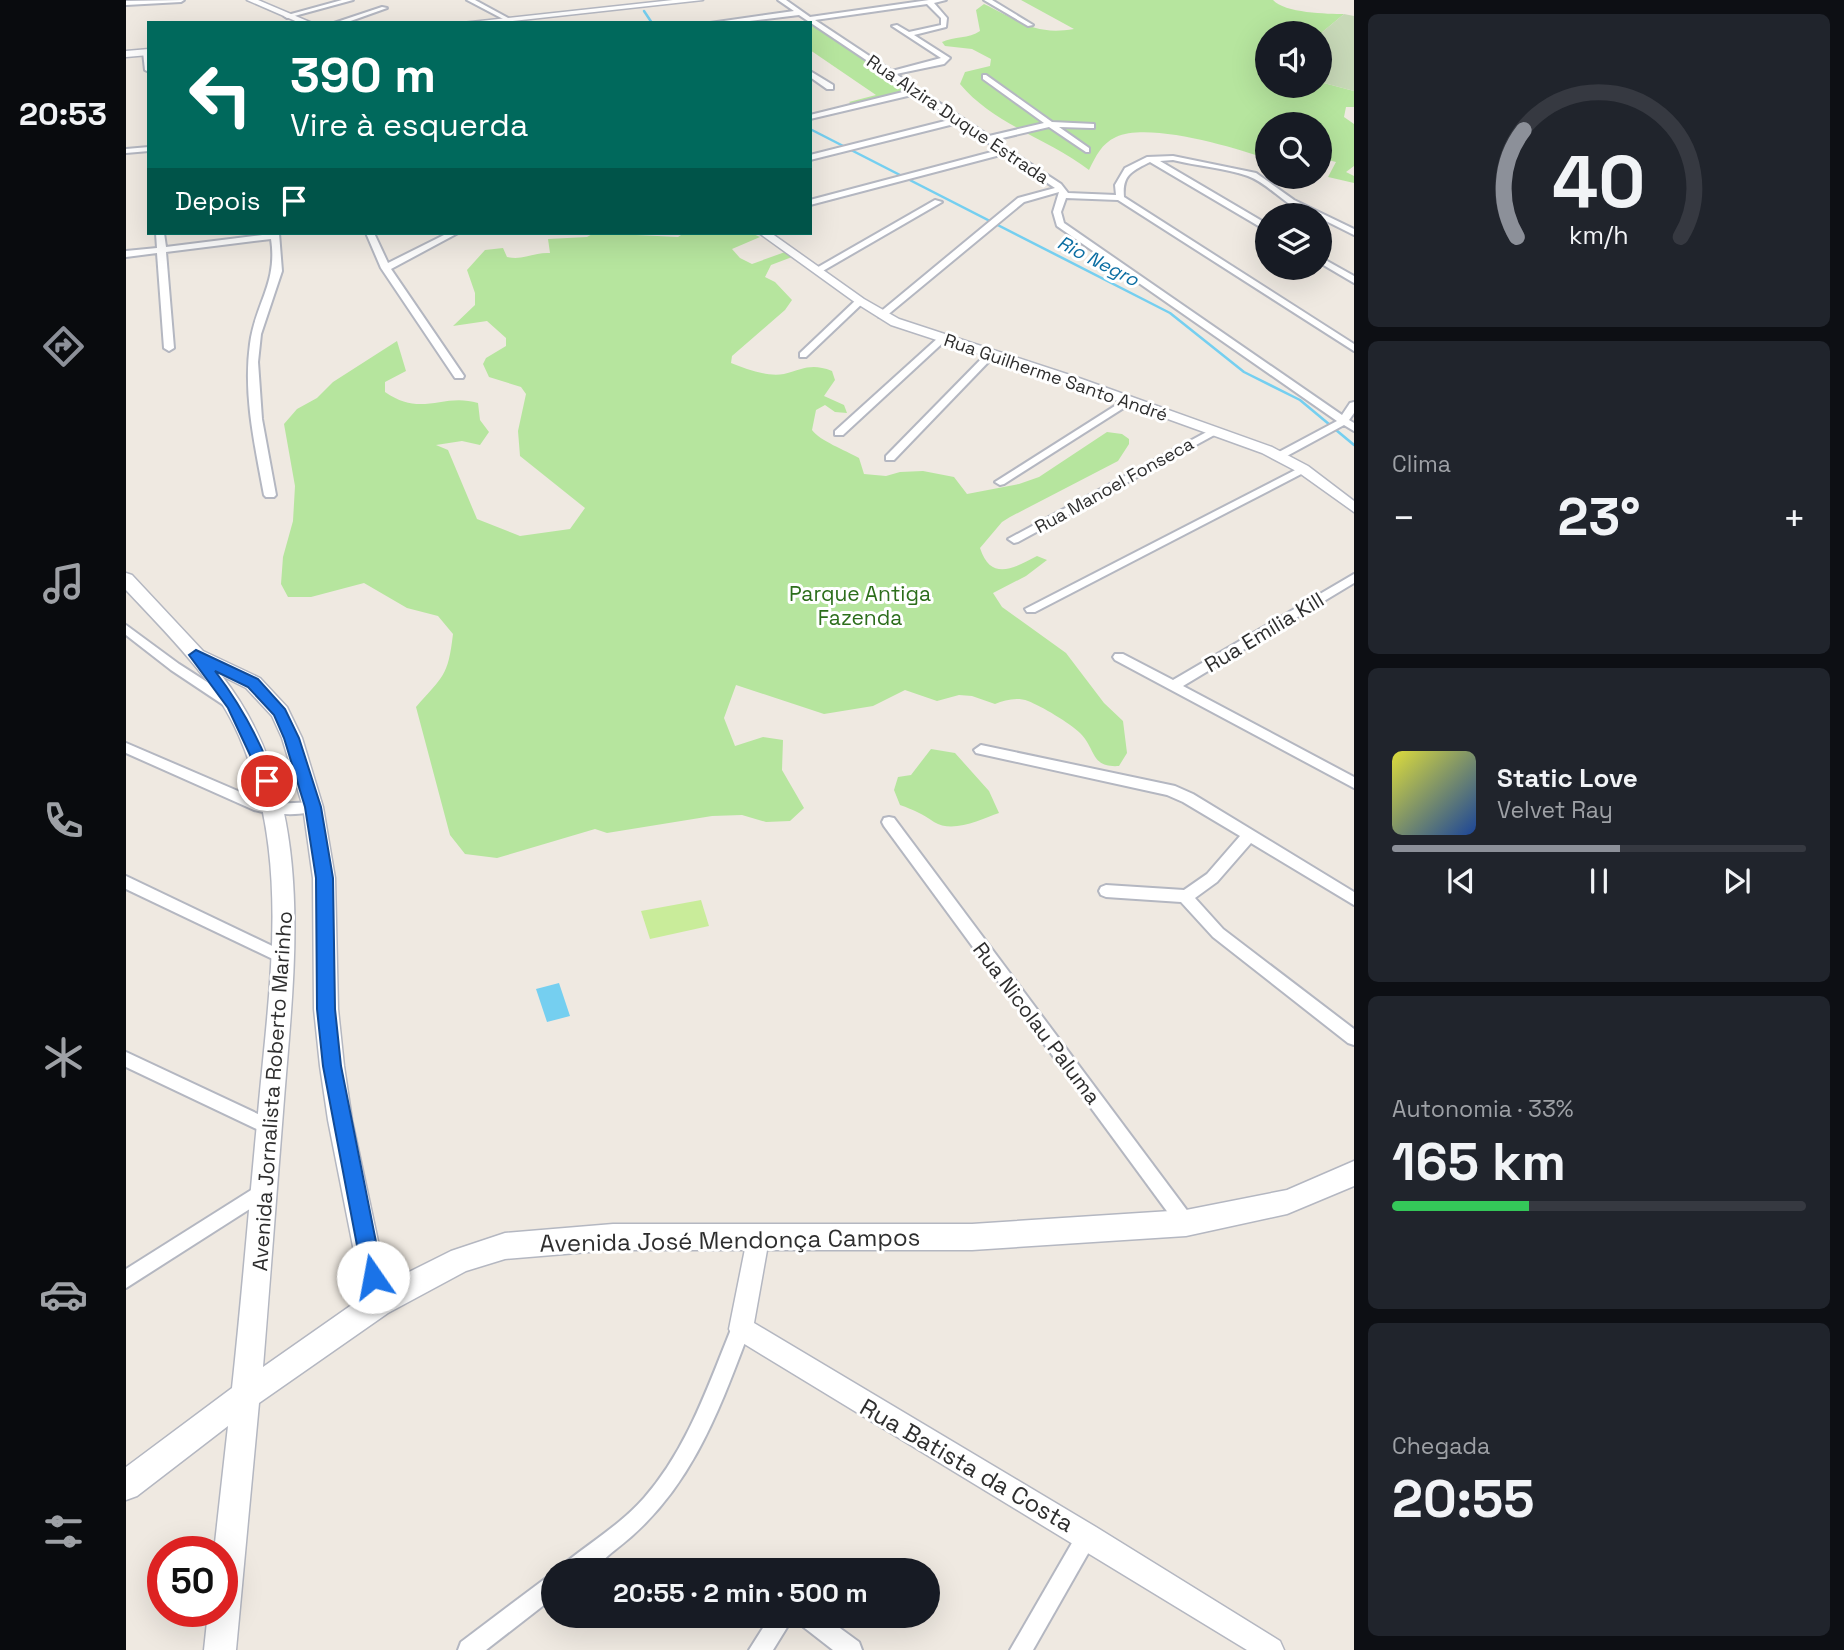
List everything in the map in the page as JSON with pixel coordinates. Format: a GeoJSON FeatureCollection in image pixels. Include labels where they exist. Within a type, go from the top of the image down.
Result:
{"type":"FeatureCollection","features":[{"type":"Feature","properties":{"kind":"main road","name":"Avenida Jornalista Roberto Marinho"},"geometry":{"type":"LineString","coordinates":[[126,579],[196,655],[234,705],[258,755],[275,809],[285,875],[284,958],[266,1189],[220,1650]]}},
{"type":"Feature","properties":{"kind":"main road"},"geometry":{"type":"LineString","coordinates":[[196,655],[253,683],[280,712],[292,738],[313,807],[324,878],[326,1009],[332,1066],[340,1120],[378,1303]]}},
{"type":"Feature","properties":{"kind":"main road","name":"Avenida José Mendonça Campos"},"geometry":{"type":"LineString","coordinates":[[126,1485],[245,1396],[378,1303],[460,1260],[505,1246],[613,1237],[972,1237],[1186,1223],[1287,1202],[1334,1184],[1354,1173]]}},
{"type":"Feature","properties":{"kind":"street"},"geometry":{"type":"LineString","coordinates":[[126,3],[181,0]]}},
{"type":"Feature","properties":{"kind":"street"},"geometry":{"type":"LineString","coordinates":[[250,0],[301,21]]}},
{"type":"Feature","properties":{"kind":"street"},"geometry":{"type":"LineString","coordinates":[[286,16],[349,0]]}},
{"type":"Feature","properties":{"kind":"street"},"geometry":{"type":"LineString","coordinates":[[470,0],[507,19]]}},
{"type":"Feature","properties":{"kind":"street"},"geometry":{"type":"LineString","coordinates":[[486,21],[698,0]]}},
{"type":"Feature","properties":{"kind":"street","name":"Rua Alzira Duque Estrada"},"geometry":{"type":"LineString","coordinates":[[781,0],[811,21]]}},
{"type":"Feature","properties":{"kind":"street"},"geometry":{"type":"LineString","coordinates":[[808,19],[943,0]]}},
{"type":"Feature","properties":{"kind":"street"},"geometry":{"type":"LineString","coordinates":[[987,0],[1030,25]]}},
{"type":"Feature","properties":{"kind":"street"},"geometry":{"type":"LineString","coordinates":[[910,34],[944,25],[944,18],[929,2]]}},
{"type":"Feature","properties":{"kind":"street"},"geometry":{"type":"LineString","coordinates":[[343,21],[384,8]]}},
{"type":"Feature","properties":{"kind":"street"},"geometry":{"type":"LineString","coordinates":[[730,21],[798,13]]}},
{"type":"Feature","properties":{"kind":"street","name":"Rua Alzira Duque Estrada"},"geometry":{"type":"LineString","coordinates":[[812,22],[918,91],[1062,192],[1057,212],[1059,224],[1340,423]]}},
{"type":"Feature","properties":{"kind":"street"},"geometry":{"type":"LineString","coordinates":[[892,74],[946,60],[944,56],[895,26]]}},
{"type":"Feature","properties":{"kind":"street"},"geometry":{"type":"LineString","coordinates":[[126,54],[147,52]]}},
{"type":"Feature","properties":{"kind":"street"},"geometry":{"type":"LineString","coordinates":[[812,74],[830,87]]}},
{"type":"Feature","properties":{"kind":"street"},"geometry":{"type":"LineString","coordinates":[[986,77],[1086,150]]}},
{"type":"Feature","properties":{"kind":"street"},"geometry":{"type":"LineString","coordinates":[[812,117],[918,91]]}},
{"type":"Feature","properties":{"kind":"street"},"geometry":{"type":"LineString","coordinates":[[812,158],[959,120]]}},
{"type":"Feature","properties":{"kind":"street"},"geometry":{"type":"LineString","coordinates":[[987,139],[1050,124],[1091,126]]}},
{"type":"Feature","properties":{"kind":"street"},"geometry":{"type":"LineString","coordinates":[[126,151],[147,149]]}},
{"type":"Feature","properties":{"kind":"street"},"geometry":{"type":"LineString","coordinates":[[812,203],[1005,151]]}},
{"type":"Feature","properties":{"kind":"street"},"geometry":{"type":"LineString","coordinates":[[1120,198],[1119,185],[1128,170],[1150,159],[1180,159],[1244,173],[1270,186],[1293,203]]}},
{"type":"Feature","properties":{"kind":"street"},"geometry":{"type":"LineString","coordinates":[[1150,159],[1255,221]]}},
{"type":"Feature","properties":{"kind":"street"},"geometry":{"type":"LineString","coordinates":[[882,315],[1021,200],[1062,192],[1120,198],[1354,348]]}},
{"type":"Feature","properties":{"kind":"street"},"geometry":{"type":"LineString","coordinates":[[818,270],[938,202]]}},
{"type":"Feature","properties":{"kind":"street"},"geometry":{"type":"LineString","coordinates":[[1332,221],[1354,232]]}},
{"type":"Feature","properties":{"kind":"street"},"geometry":{"type":"LineString","coordinates":[[160,235],[169,348]]}},
{"type":"Feature","properties":{"kind":"street"},"geometry":{"type":"LineString","coordinates":[[126,254],[276,235],[276,279],[262,314],[254,346],[256,422],[270,495]]}},
{"type":"Feature","properties":{"kind":"street"},"geometry":{"type":"LineString","coordinates":[[371,235],[386,268],[459,376]]}},
{"type":"Feature","properties":{"kind":"street"},"geometry":{"type":"LineString","coordinates":[[386,268],[450,235]]}},
{"type":"Feature","properties":{"kind":"street","name":"Rua Guilherme Santo André"},"geometry":{"type":"LineString","coordinates":[[767,235],[860,301],[909,328],[1129,400],[1281,455],[1354,508]]}},
{"type":"Feature","properties":{"kind":"street"},"geometry":{"type":"LineString","coordinates":[[1332,267],[1354,280]]}},
{"type":"Feature","properties":{"kind":"street"},"geometry":{"type":"LineString","coordinates":[[803,355],[860,301]]}},
{"type":"Feature","properties":{"kind":"street"},"geometry":{"type":"LineString","coordinates":[[839,433],[942,339]]}},
{"type":"Feature","properties":{"kind":"street"},"geometry":{"type":"LineString","coordinates":[[890,458],[991,354]]}},
{"type":"Feature","properties":{"kind":"street"},"geometry":{"type":"LineString","coordinates":[[1000,482],[1129,400]]}},
{"type":"Feature","properties":{"kind":"street"},"geometry":{"type":"LineString","coordinates":[[1281,455],[1340,423],[1354,405]]}},
{"type":"Feature","properties":{"kind":"street"},"geometry":{"type":"LineString","coordinates":[[1340,423],[1354,428]]}},
{"type":"Feature","properties":{"kind":"street","name":"Rua Manoel Fonseca"},"geometry":{"type":"LineString","coordinates":[[1014,539],[1213,430]]}},
{"type":"Feature","properties":{"kind":"street"},"geometry":{"type":"LineString","coordinates":[[1031,609],[1303,469]]}},
{"type":"Feature","properties":{"kind":"street","name":"Rua Emília Kill"},"geometry":{"type":"LineString","coordinates":[[1174,686],[1354,578]]}},
{"type":"Feature","properties":{"kind":"street"},"geometry":{"type":"LineString","coordinates":[[126,629],[175,667],[234,705]]}},
{"type":"Feature","properties":{"kind":"street"},"geometry":{"type":"LineString","coordinates":[[1119,657],[1354,783]]}},
{"type":"Feature","properties":{"kind":"street"},"geometry":{"type":"LineString","coordinates":[[126,748],[237,798],[275,809],[313,807]]}},
{"type":"Feature","properties":{"kind":"street"},"geometry":{"type":"LineString","coordinates":[[981,750],[1170,790],[1354,899]]}},
{"type":"Feature","properties":{"kind":"street","name":"Rua Nicolau Paluma"},"geometry":{"type":"LineString","coordinates":[[889,822],[1186,1223]]}},
{"type":"Feature","properties":{"kind":"street"},"geometry":{"type":"LineString","coordinates":[[1106,891],[1185,895],[1205,884],[1249,835]]}},
{"type":"Feature","properties":{"kind":"street"},"geometry":{"type":"LineString","coordinates":[[126,882],[284,958]]}},
{"type":"Feature","properties":{"kind":"street"},"geometry":{"type":"LineString","coordinates":[[1185,895],[1218,933],[1354,1038]]}},
{"type":"Feature","properties":{"kind":"street"},"geometry":{"type":"LineString","coordinates":[[126,1059],[269,1127]]}},
{"type":"Feature","properties":{"kind":"street"},"geometry":{"type":"LineString","coordinates":[[126,1279],[266,1189]]}},
{"type":"Feature","properties":{"kind":"street"},"geometry":{"type":"LineString","coordinates":[[587,1558],[651,1505],[717,1395],[741,1329],[758,1239]]}},
{"type":"Feature","properties":{"kind":"street","name":"Rua Batista da Costa"},"geometry":{"type":"LineString","coordinates":[[741,1329],[1087,1536],[1271,1650]]}},
{"type":"Feature","properties":{"kind":"street"},"geometry":{"type":"LineString","coordinates":[[1021,1650],[1087,1536]]}},
{"type":"Feature","properties":{"kind":"street"},"geometry":{"type":"LineString","coordinates":[[469,1650],[541,1594]]}},
{"type":"Feature","properties":{"kind":"street"},"geometry":{"type":"LineString","coordinates":[[760,1650],[775,1628]]}},
{"type":"Feature","properties":{"kind":"street"},"geometry":{"type":"LineString","coordinates":[[821,1628],[851,1650]]}},
{"type":"Feature","properties":{"kind":"green space"},"geometry":{"type":"Polygon","coordinates":[[[1021,0],[1273,0],[1286,8],[1296,10],[1344,14],[1332,24],[1332,21],[1255,21],[1255,98],[1332,98],[1332,85],[1354,91],[1354,107],[1346,107],[1344,117],[1354,124],[1354,166],[1346,172],[1354,176],[1354,183],[1332,178],[1336,162],[1332,161],[1332,112],[1255,112],[1255,155],[1169,134],[1131,133],[1106,143],[1089,170],[1005,121],[973,98],[960,84],[965,72],[990,66],[991,59],[972,49],[945,46],[942,42],[980,31],[976,10],[984,4],[1037,28],[1060,31],[1074,29],[1021,0]]]}},
{"type":"Feature","properties":{"kind":"green space"},"geometry":{"type":"Polygon","coordinates":[[[1344,14],[1354,16],[1354,91],[1332,85],[1332,24],[1344,14]]]}},
{"type":"Feature","properties":{"kind":"green space"},"geometry":{"type":"Polygon","coordinates":[[[812,24],[914,90],[853,105],[849,102],[876,95],[812,51],[812,24]]]}},
{"type":"Feature","properties":{"kind":"green space","name":"Parque Antiga Fazenda"},"geometry":{"type":"Polygon","coordinates":[[[756,235],[760,237],[732,249],[740,258],[752,264],[785,252],[792,257],[771,265],[765,277],[775,282],[792,300],[785,310],[732,356],[731,363],[770,374],[784,374],[813,367],[832,371],[835,380],[824,396],[844,405],[847,413],[835,412],[825,405],[816,410],[812,430],[827,442],[859,458],[864,474],[886,476],[923,471],[954,477],[967,494],[1019,484],[1039,477],[1107,432],[1122,434],[1129,439],[1129,444],[1118,461],[1002,522],[980,548],[985,559],[997,569],[1012,568],[1037,556],[1047,560],[1026,576],[993,593],[1002,607],[1066,653],[1104,703],[1123,721],[1127,753],[1119,766],[1103,764],[1075,729],[1034,703],[1024,700],[995,704],[972,696],[959,695],[937,701],[905,690],[873,706],[824,714],[736,685],[724,718],[735,746],[763,737],[783,740],[782,770],[804,808],[790,821],[766,822],[742,815],[712,816],[607,833],[595,829],[497,858],[465,854],[450,835],[416,707],[443,675],[453,634],[438,616],[407,608],[364,583],[311,597],[288,597],[281,584],[283,557],[293,521],[295,486],[284,424],[297,409],[317,398],[333,382],[397,341],[406,371],[385,382],[385,392],[410,403],[465,400],[478,403],[480,420],[489,432],[480,445],[462,441],[436,445],[448,450],[477,519],[520,536],[570,529],[585,508],[520,456],[518,431],[526,394],[521,387],[489,377],[483,364],[486,358],[506,346],[506,338],[487,321],[453,326],[475,305],[475,293],[467,270],[485,250],[503,248],[507,257],[523,257],[550,253],[548,239],[756,235]]]}},
{"type":"Feature","properties":{"kind":"green space"},"geometry":{"type":"Polygon","coordinates":[[[931,749],[955,753],[989,791],[999,813],[967,824],[950,826],[934,822],[900,805],[894,790],[898,777],[911,775],[931,749]]]}},
{"type":"Feature","properties":{"kind":"green space"},"geometry":{"type":"Polygon","coordinates":[[[701,900],[709,926],[650,939],[641,911],[701,900]]]}},
{"type":"Feature","properties":{"kind":"water"},"geometry":{"type":"Polygon","coordinates":[[[559,983],[570,1016],[547,1022],[536,989],[559,983]]]}},
{"type":"Feature","properties":{"kind":"waterway","name":"Rio Negro"},"geometry":{"type":"LineString","coordinates":[[644,11],[651,21]]}},
{"type":"Feature","properties":{"kind":"waterway","name":"Rio Negro"},"geometry":{"type":"LineString","coordinates":[[812,130],[1170,313],[1244,372],[1300,400],[1354,445]]}},
{"type":"Feature","properties":{"kind":"route"},"geometry":{"type":"LineString","coordinates":[[267,781],[258,755],[234,705],[196,655],[253,683],[280,712],[292,738],[313,807],[324,878],[326,1009],[332,1066],[340,1120],[373,1277]]}}]}
